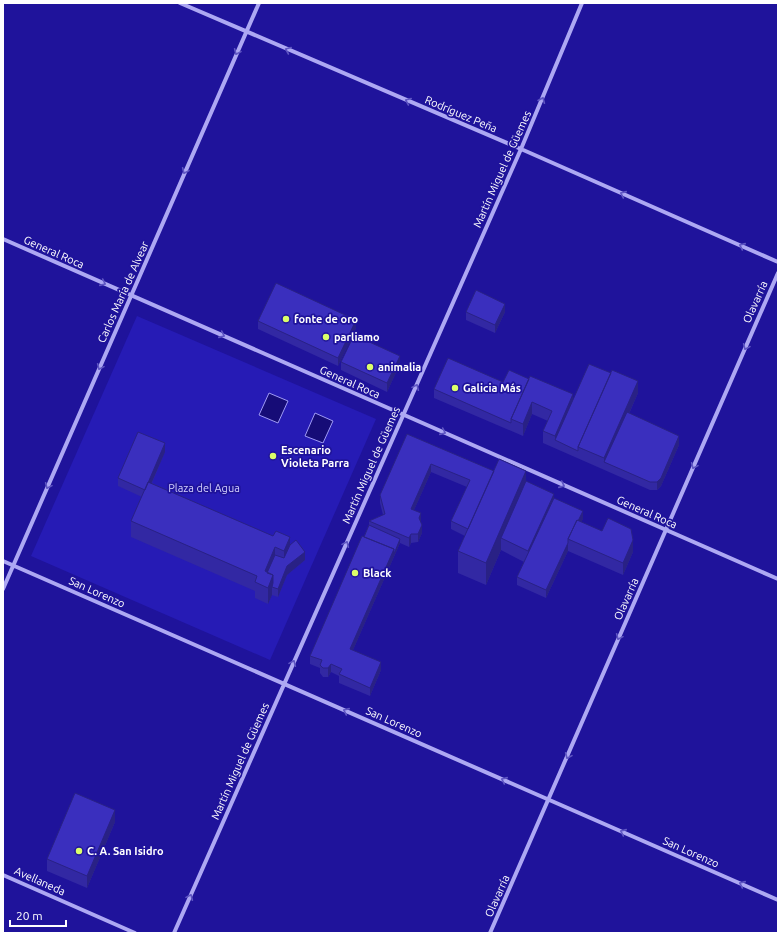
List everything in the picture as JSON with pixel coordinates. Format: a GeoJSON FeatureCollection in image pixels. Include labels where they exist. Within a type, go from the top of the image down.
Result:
{"type":"FeatureCollection","features":[{"type":"Feature","properties":{"kind":"street","name":"Rodríguez Peña"},"geometry":{"type":"LineString","coordinates":[[180,3],[521,149],[778,262]]}},
{"type":"Feature","properties":{"kind":"street","name":"Carlos María de Alvear"},"geometry":{"type":"LineString","coordinates":[[3,588],[259,3]]}},
{"type":"Feature","properties":{"kind":"street","name":"Martín Miguel de Güemes"},"geometry":{"type":"LineString","coordinates":[[174,933],[521,149],[582,3]]}},
{"type":"Feature","properties":{"kind":"street","name":"General Roca"},"geometry":{"type":"LineString","coordinates":[[3,239],[778,580]]}},
{"type":"Feature","properties":{"kind":"street","name":"Olavarría"},"geometry":{"type":"LineString","coordinates":[[490,933],[778,273]]}},
{"type":"Feature","properties":{"kind":"street","name":"San Lorenzo"},"geometry":{"type":"LineString","coordinates":[[3,561],[778,900]]}},
{"type":"Feature","properties":{"kind":"street","name":"Avellaneda"},"geometry":{"type":"LineString","coordinates":[[3,875],[136,933]]}},
{"type":"Feature","properties":{"kind":"green space","name":"Plaza del Agua"},"geometry":{"type":"Polygon","coordinates":[[[137,316],[376,419],[270,660],[31,556],[137,316]]]}},
{"type":"Feature","properties":{"kind":"shaded area"},"geometry":{"type":"Polygon","coordinates":[[[269,393],[288,401],[278,423],[259,415],[269,393]]]}},
{"type":"Feature","properties":{"kind":"shaded area"},"geometry":{"type":"Polygon","coordinates":[[[315,413],[333,421],[323,443],[305,436],[315,413]]]}},
{"type":"Feature","properties":{"kind":"building"},"geometry":{"type":"Polygon","coordinates":[[[276,283],[356,320],[338,358],[258,321],[276,283]]]}},
{"type":"Feature","properties":{"kind":"building"},"geometry":{"type":"Polygon","coordinates":[[[476,290],[505,304],[495,325],[466,312],[476,290]]]}},
{"type":"Feature","properties":{"kind":"building","name":"animalia"},"geometry":{"type":"Polygon","coordinates":[[[354,335],[400,356],[387,383],[341,362],[354,335]]]}},
{"type":"Feature","properties":{"kind":"building"},"geometry":{"type":"Polygon","coordinates":[[[448,358],[503,382],[509,370],[529,379],[511,419],[511,423],[434,389],[448,358]]]}},
{"type":"Feature","properties":{"kind":"building"},"geometry":{"type":"Polygon","coordinates":[[[589,364],[611,373],[578,447],[578,451],[555,440],[589,364]]]}},
{"type":"Feature","properties":{"kind":"building"},"geometry":{"type":"Polygon","coordinates":[[[612,370],[638,381],[604,458],[578,447],[612,370]]]}},
{"type":"Feature","properties":{"kind":"building"},"geometry":{"type":"Polygon","coordinates":[[[530,376],[573,394],[555,436],[543,431],[552,411],[532,402],[523,424],[511,419],[530,376]]]}},
{"type":"Feature","properties":{"kind":"building"},"geometry":{"type":"Polygon","coordinates":[[[627,412],[679,436],[661,478],[657,482],[650,482],[604,462],[627,412]]]}},
{"type":"Feature","properties":{"kind":"building"},"geometry":{"type":"Polygon","coordinates":[[[138,432],[165,443],[145,490],[118,478],[138,432]]]}},
{"type":"Feature","properties":{"kind":"building"},"geometry":{"type":"Polygon","coordinates":[[[407,434],[494,471],[468,529],[451,521],[470,480],[431,464],[411,509],[421,513],[419,518],[422,525],[418,534],[411,534],[409,538],[369,521],[385,514],[380,495],[407,434]]]}},
{"type":"Feature","properties":{"kind":"building"},"geometry":{"type":"Polygon","coordinates":[[[499,459],[526,471],[486,563],[458,551],[499,459]]]}},
{"type":"Feature","properties":{"kind":"building"},"geometry":{"type":"Polygon","coordinates":[[[526,481],[554,494],[528,551],[501,538],[526,481]]]}},
{"type":"Feature","properties":{"kind":"building"},"geometry":{"type":"Polygon","coordinates":[[[148,482],[273,536],[276,531],[290,537],[284,551],[275,547],[265,571],[273,575],[268,588],[255,582],[257,576],[131,521],[148,482]]]}},
{"type":"Feature","properties":{"kind":"building"},"geometry":{"type":"Polygon","coordinates":[[[554,498],[583,511],[568,539],[568,543],[546,590],[517,577],[554,498]]]}},
{"type":"Feature","properties":{"kind":"building"},"geometry":{"type":"Polygon","coordinates":[[[608,518],[631,529],[633,540],[623,563],[568,539],[577,520],[602,531],[608,518]]]}},
{"type":"Feature","properties":{"kind":"building"},"geometry":{"type":"Polygon","coordinates":[[[369,525],[400,539],[394,554],[394,549],[364,537],[369,525]]]}},
{"type":"Feature","properties":{"kind":"building"},"geometry":{"type":"Polygon","coordinates":[[[362,536],[394,549],[350,649],[381,662],[370,688],[339,674],[342,669],[331,664],[328,668],[323,668],[320,665],[322,660],[310,656],[362,536]]]}},
{"type":"Feature","properties":{"kind":"building"},"geometry":{"type":"Polygon","coordinates":[[[296,540],[305,552],[287,566],[278,589],[272,587],[273,575],[267,573],[275,555],[284,558],[290,545],[296,540]]]}},
{"type":"Feature","properties":{"kind":"building"},"geometry":{"type":"Polygon","coordinates":[[[75,793],[115,810],[87,876],[47,859],[75,793]]]}},
{"type":"Feature","properties":{"kind":"place","name":"fonte de oro"},"geometry":{"type":"Point","coordinates":[286,319]}},
{"type":"Feature","properties":{"kind":"place","name":"parliamo"},"geometry":{"type":"Point","coordinates":[326,337]}},
{"type":"Feature","properties":{"kind":"place","name":"animalia"},"geometry":{"type":"Point","coordinates":[370,367]}},
{"type":"Feature","properties":{"kind":"place","name":"Galicia Más"},"geometry":{"type":"Point","coordinates":[455,388]}},
{"type":"Feature","properties":{"kind":"place","name":"Escenario Violeta Parra"},"geometry":{"type":"Point","coordinates":[273,456]}},
{"type":"Feature","properties":{"kind":"place","name":"Black"},"geometry":{"type":"Point","coordinates":[355,573]}},
{"type":"Feature","properties":{"kind":"place","name":"C. A. San Isidro"},"geometry":{"type":"Point","coordinates":[79,851]}}]}
